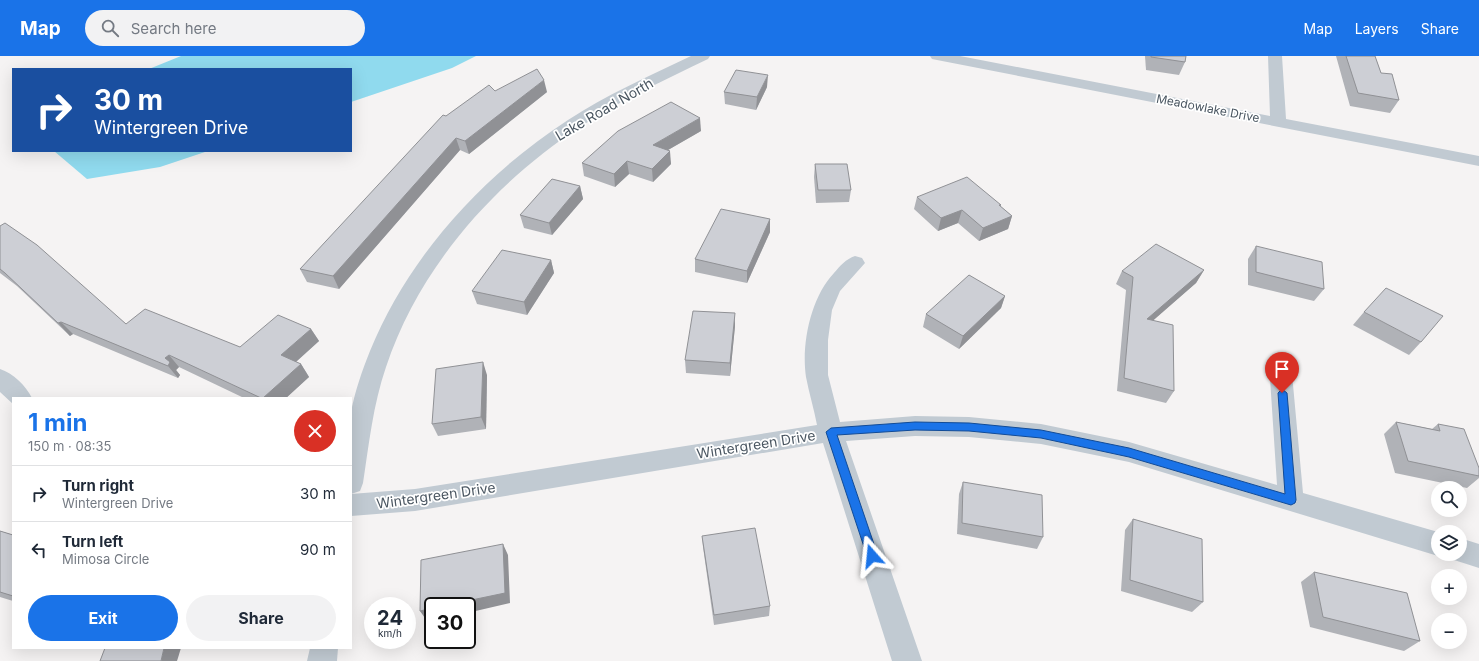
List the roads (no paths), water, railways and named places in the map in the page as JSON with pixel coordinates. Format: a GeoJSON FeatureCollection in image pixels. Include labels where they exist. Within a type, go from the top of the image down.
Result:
{"type":"FeatureCollection","features":[{"type":"Feature","properties":{"kind":"street","name":"Lake Road North"},"geometry":{"type":"LineString","coordinates":[[352,477],[365,398],[375,366],[388,335],[420,277],[458,226],[500,181],[548,141],[601,107],[703,56]]}},
{"type":"Feature","properties":{"kind":"street","name":"Meadowlake Drive"},"geometry":{"type":"LineString","coordinates":[[937,56],[1479,160]]}},
{"type":"Feature","properties":{"kind":"street"},"geometry":{"type":"LineString","coordinates":[[1275,56],[1278,122]]}},
{"type":"Feature","properties":{"kind":"street"},"geometry":{"type":"LineString","coordinates":[[855,263],[831,288],[822,310],[817,340],[817,375],[831,432],[907,661]]}},
{"type":"Feature","properties":{"kind":"street"},"geometry":{"type":"LineString","coordinates":[[1280,363],[1291,500]]}},
{"type":"Feature","properties":{"kind":"street"},"geometry":{"type":"LineString","coordinates":[[0,378],[20,397]]}},
{"type":"Feature","properties":{"kind":"street","name":"Wintergreen Drive"},"geometry":{"type":"LineString","coordinates":[[352,505],[415,500],[831,432],[915,426],[969,427],[1041,434],[1129,452],[1431,542]]}},
{"type":"Feature","properties":{"kind":"street"},"geometry":{"type":"LineString","coordinates":[[1467,552],[1479,556]]}},
{"type":"Feature","properties":{"kind":"street"},"geometry":{"type":"LineString","coordinates":[[322,661],[324,649]]}},
{"type":"Feature","properties":{"kind":"water"},"geometry":{"type":"Polygon","coordinates":[[[181,56],[476,56],[452,68],[352,102],[352,68],[151,68],[181,56]]]}},
{"type":"Feature","properties":{"kind":"water"},"geometry":{"type":"Polygon","coordinates":[[[55,152],[205,152],[160,167],[87,179],[55,152]]]}}]}
